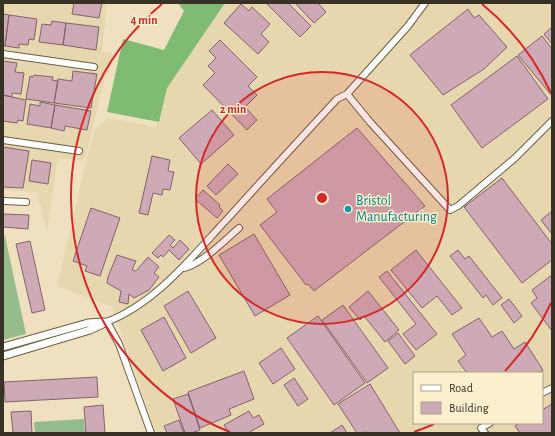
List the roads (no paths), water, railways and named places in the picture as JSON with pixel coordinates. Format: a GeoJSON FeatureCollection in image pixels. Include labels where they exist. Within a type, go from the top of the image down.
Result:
{"type":"FeatureCollection","features":[{"type":"Feature","properties":{"kind":"street"},"geometry":{"type":"LineString","coordinates":[[3,356],[90,330],[121,316],[142,304],[182,269],[337,99],[348,94],[408,26],[425,3]]}},
{"type":"Feature","properties":{"kind":"street"},"geometry":{"type":"LineString","coordinates":[[3,54],[94,67]]}},
{"type":"Feature","properties":{"kind":"street"},"geometry":{"type":"LineString","coordinates":[[348,94],[370,122],[450,210],[458,206],[515,158],[552,121]]}},
{"type":"Feature","properties":{"kind":"street"},"geometry":{"type":"LineString","coordinates":[[3,140],[79,152]]}},
{"type":"Feature","properties":{"kind":"street"},"geometry":{"type":"LineString","coordinates":[[3,201],[26,202]]}},
{"type":"Feature","properties":{"kind":"street"},"geometry":{"type":"LineString","coordinates":[[182,269],[189,267],[204,257],[239,228]]}},
{"type":"Feature","properties":{"kind":"street"},"geometry":{"type":"LineString","coordinates":[[3,347],[88,323],[106,322]]}},
{"type":"Feature","properties":{"kind":"street"},"geometry":{"type":"LineString","coordinates":[[106,322],[119,344],[151,433]]}},
{"type":"Feature","properties":{"kind":"street"},"geometry":{"type":"LineString","coordinates":[[543,392],[552,388]]}},
{"type":"Feature","properties":{"kind":"place","name":"Bristol Manufacturing"},"geometry":{"type":"Point","coordinates":[348,209]}}]}
